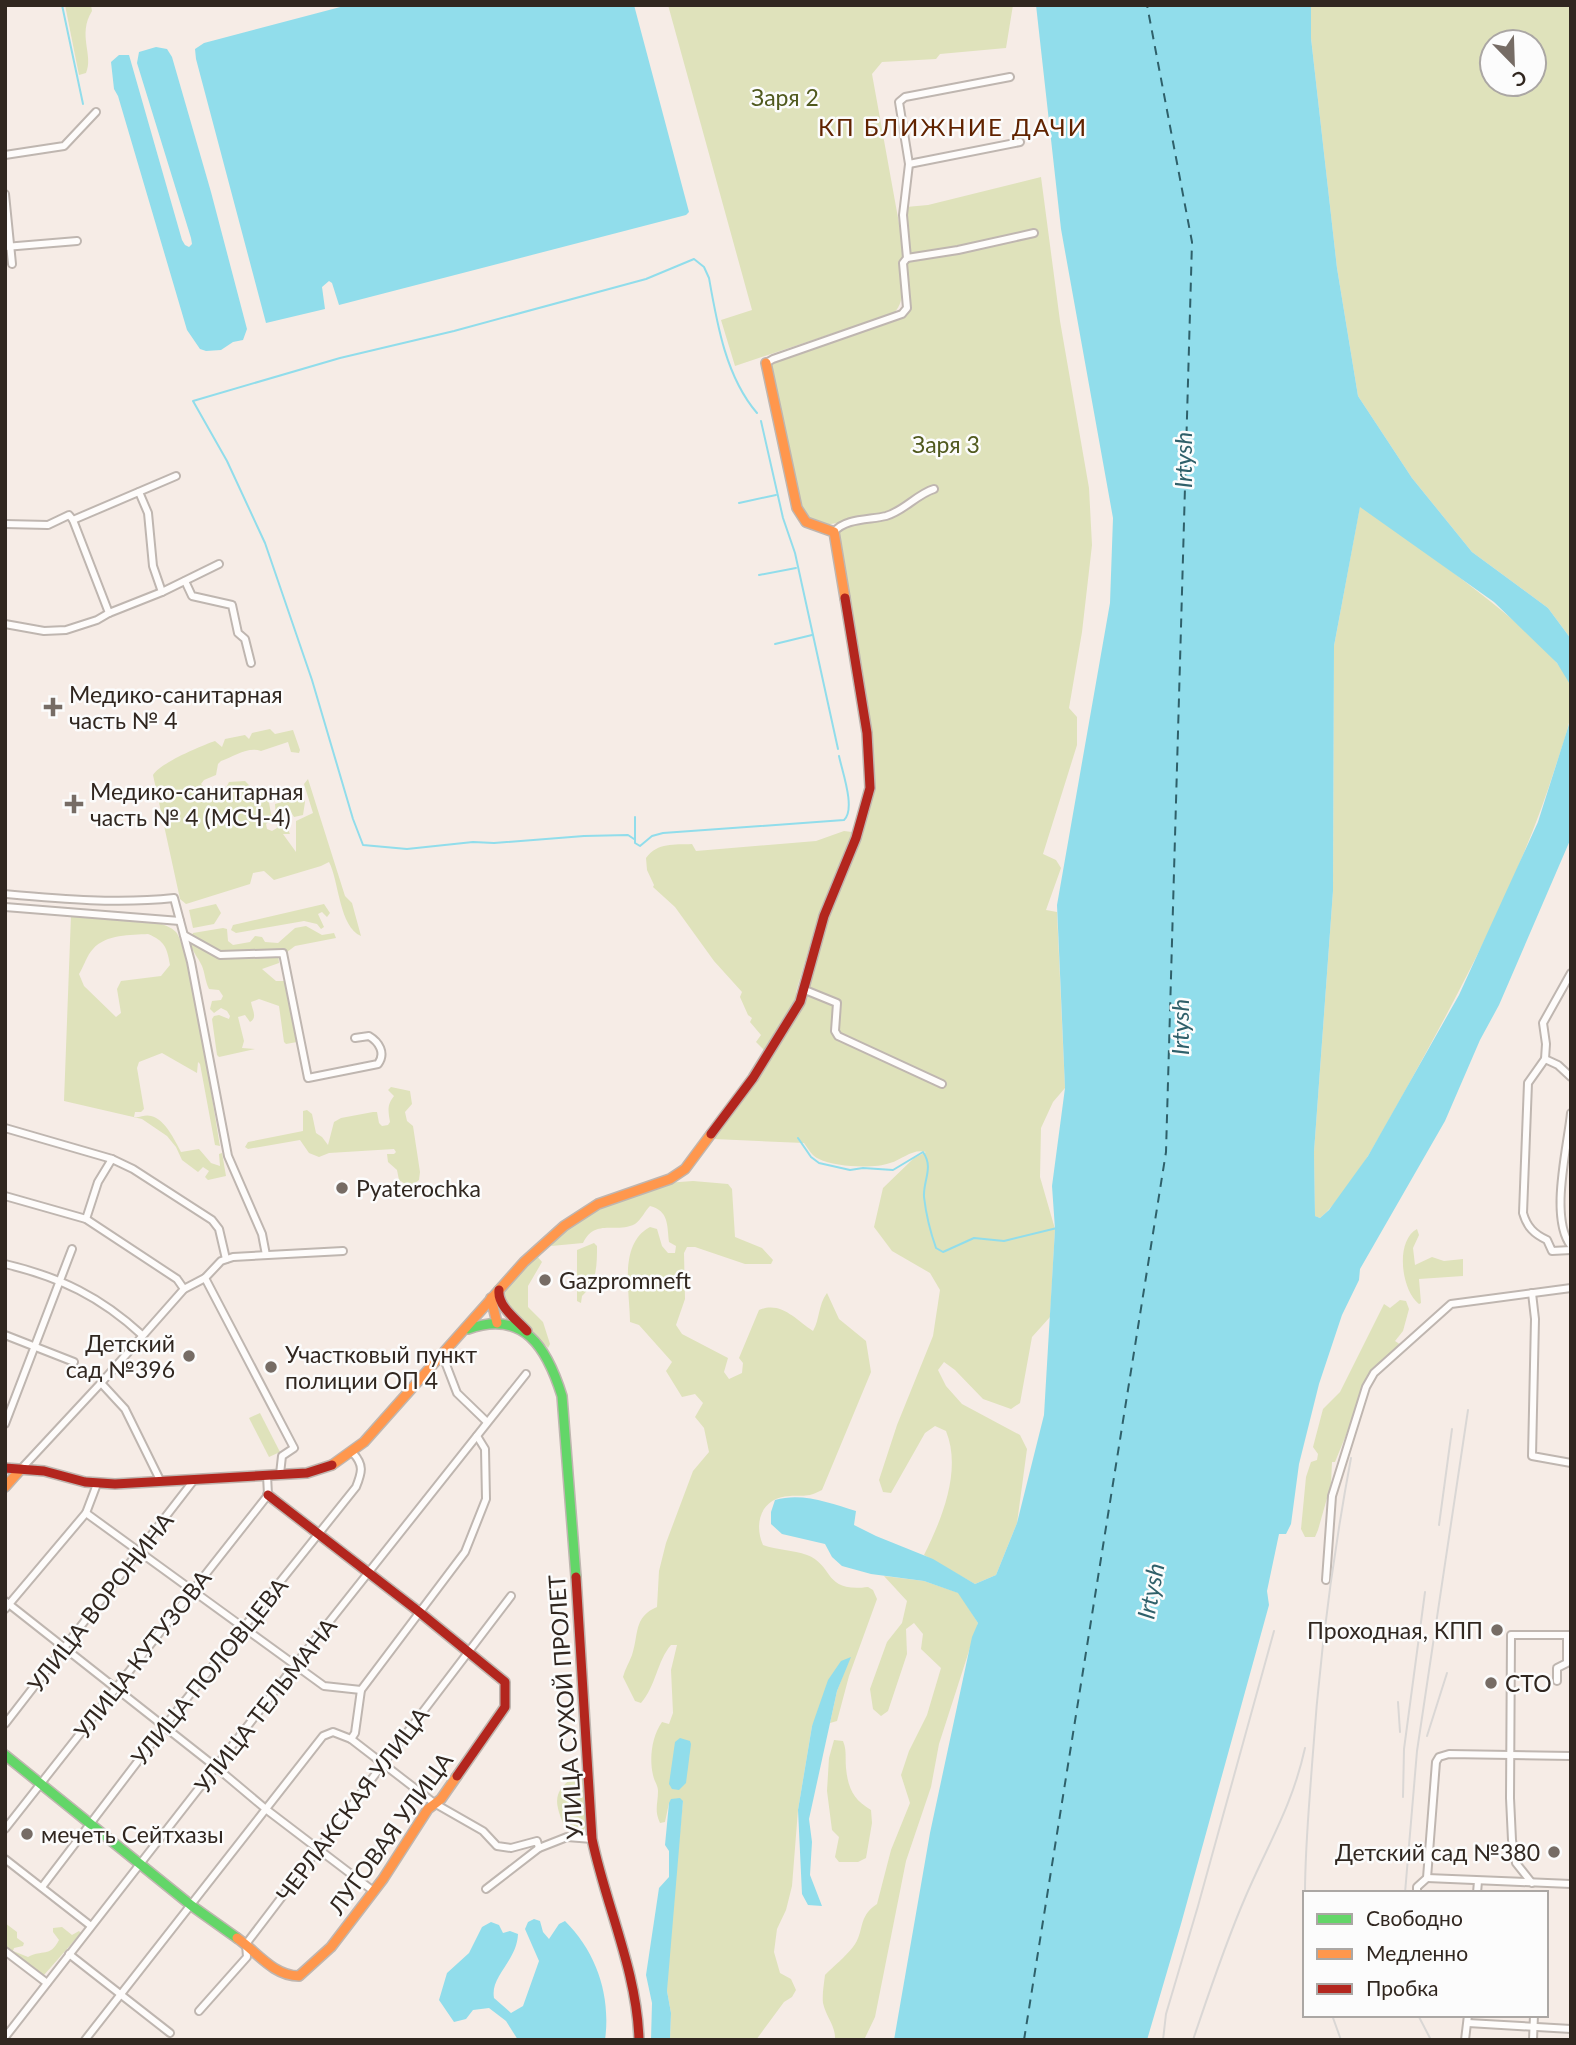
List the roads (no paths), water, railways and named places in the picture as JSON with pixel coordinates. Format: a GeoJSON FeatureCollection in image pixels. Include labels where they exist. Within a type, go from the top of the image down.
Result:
{"type":"FeatureCollection","features":[{"type":"Feature","properties":{"kind":"street"},"geometry":{"type":"LineString","coordinates":[[907,258],[903,215],[909,164],[899,102],[905,97],[1010,77]]}},
{"type":"Feature","properties":{"kind":"street"},"geometry":{"type":"LineString","coordinates":[[5,155],[64,146],[96,112]]}},
{"type":"Feature","properties":{"kind":"street"},"geometry":{"type":"LineString","coordinates":[[909,164],[1020,142]]}},
{"type":"Feature","properties":{"kind":"street"},"geometry":{"type":"LineString","coordinates":[[5,194],[8,247],[12,264]]}},
{"type":"Feature","properties":{"kind":"street"},"geometry":{"type":"LineString","coordinates":[[834,532],[806,523],[797,508],[766,363],[902,314],[907,308],[903,263],[907,258],[1034,233]]}},
{"type":"Feature","properties":{"kind":"street"},"geometry":{"type":"LineString","coordinates":[[8,247],[77,241]]}},
{"type":"Feature","properties":{"kind":"street"},"geometry":{"type":"LineString","coordinates":[[73,520],[176,476]]}},
{"type":"Feature","properties":{"kind":"street"},"geometry":{"type":"LineString","coordinates":[[834,532],[843,525],[893,513],[926,491],[934,489]]}},
{"type":"Feature","properties":{"kind":"street"},"geometry":{"type":"LineString","coordinates":[[139,492],[148,513],[153,566],[162,592]]}},
{"type":"Feature","properties":{"kind":"street"},"geometry":{"type":"LineString","coordinates":[[5,524],[48,525],[69,516],[73,520],[109,612]]}},
{"type":"Feature","properties":{"kind":"street"},"geometry":{"type":"LineString","coordinates":[[5,1468],[44,1471],[97,1484],[281,1474],[321,1470],[337,1463],[353,1453],[539,1248],[586,1211],[614,1198],[670,1179],[684,1169],[753,1078],[805,989],[824,916],[856,838],[870,789],[867,733],[834,532]]}},
{"type":"Feature","properties":{"kind":"street"},"geometry":{"type":"LineString","coordinates":[[5,624],[55,631],[84,625],[219,564]]}},
{"type":"Feature","properties":{"kind":"street"},"geometry":{"type":"LineString","coordinates":[[185,581],[192,596],[232,605],[238,633],[245,639],[251,663]]}},
{"type":"Feature","properties":{"kind":"street"},"geometry":{"type":"LineString","coordinates":[[5,894],[135,902],[174,898],[184,935],[228,1156],[262,1234],[266,1255]]}},
{"type":"Feature","properties":{"kind":"street"},"geometry":{"type":"LineString","coordinates":[[5,907],[180,920]]}},
{"type":"Feature","properties":{"kind":"street"},"geometry":{"type":"LineString","coordinates":[[184,935],[220,955],[282,953],[308,1079],[378,1064],[382,1057],[378,1044],[369,1036],[355,1038]]}},
{"type":"Feature","properties":{"kind":"street"},"geometry":{"type":"LineString","coordinates":[[1571,973],[1543,1023],[1545,1059],[1528,1083],[1523,1213],[1535,1235],[1547,1240],[1552,1251],[1571,1248],[1563,1227],[1561,1178],[1571,1113]]}},
{"type":"Feature","properties":{"kind":"street"},"geometry":{"type":"LineString","coordinates":[[805,989],[837,1003],[835,1031],[838,1036],[943,1084]]}},
{"type":"Feature","properties":{"kind":"street"},"geometry":{"type":"LineString","coordinates":[[1545,1059],[1558,1065],[1571,1077]]}},
{"type":"Feature","properties":{"kind":"street"},"geometry":{"type":"LineString","coordinates":[[5,1128],[112,1159],[133,1169],[212,1220],[219,1229],[226,1259]]}},
{"type":"Feature","properties":{"kind":"street"},"geometry":{"type":"LineString","coordinates":[[86,1219],[98,1182],[112,1159]]}},
{"type":"Feature","properties":{"kind":"street"},"geometry":{"type":"LineString","coordinates":[[5,1196],[86,1219],[177,1279],[184,1289]]}},
{"type":"Feature","properties":{"kind":"street"},"geometry":{"type":"LineString","coordinates":[[5,1424],[72,1249]]}},
{"type":"Feature","properties":{"kind":"street"},"geometry":{"type":"LineString","coordinates":[[5,1487],[184,1289],[205,1278],[217,1264],[226,1259],[343,1251]]}},
{"type":"Feature","properties":{"kind":"street"},"geometry":{"type":"LineString","coordinates":[[5,1264],[60,1281],[94,1297],[142,1335]]}},
{"type":"Feature","properties":{"kind":"street"},"geometry":{"type":"LineString","coordinates":[[205,1278],[294,1448],[282,1455],[281,1474]]}},
{"type":"Feature","properties":{"kind":"street","name":"УЛИЦА СУХОЙ ПРОЛЕТ"},"geometry":{"type":"LineString","coordinates":[[501,1287],[498,1296],[501,1303],[533,1338],[553,1367],[562,1396],[583,1669],[592,1839],[599,1872],[633,1984],[638,2010],[639,2040]]}},
{"type":"Feature","properties":{"kind":"street"},"geometry":{"type":"LineString","coordinates":[[1326,1580],[1332,1496],[1366,1387],[1374,1373],[1451,1304],[1571,1288]]}},
{"type":"Feature","properties":{"kind":"street"},"geometry":{"type":"LineString","coordinates":[[1532,1293],[1535,1319],[1532,1456],[1571,1463]]}},
{"type":"Feature","properties":{"kind":"street"},"geometry":{"type":"LineString","coordinates":[[491,1298],[497,1323]]}},
{"type":"Feature","properties":{"kind":"street"},"geometry":{"type":"LineString","coordinates":[[463,1331],[479,1324],[497,1323],[521,1330],[533,1338]]}},
{"type":"Feature","properties":{"kind":"street"},"geometry":{"type":"LineString","coordinates":[[5,1335],[74,1362]]}},
{"type":"Feature","properties":{"kind":"street"},"geometry":{"type":"LineString","coordinates":[[442,1354],[457,1393],[487,1422]]}},
{"type":"Feature","properties":{"kind":"street","name":"УЛИЦА ТЕЛЬМАНА"},"geometry":{"type":"LineString","coordinates":[[6,2036],[526,1374]]}},
{"type":"Feature","properties":{"kind":"street"},"geometry":{"type":"LineString","coordinates":[[101,1383],[125,1409],[160,1482]]}},
{"type":"Feature","properties":{"kind":"street"},"geometry":{"type":"LineString","coordinates":[[351,1739],[358,1719],[361,1690],[465,1552],[486,1499],[485,1449],[477,1436]]}},
{"type":"Feature","properties":{"kind":"street","name":"УЛИЦА ПОЛОВЦЕВА"},"geometry":{"type":"LineString","coordinates":[[42,1887],[164,1727],[356,1487],[362,1472],[361,1462],[353,1453]]}},
{"type":"Feature","properties":{"kind":"street"},"geometry":{"type":"LineString","coordinates":[[267,1475],[268,1495],[468,1651]]}},
{"type":"Feature","properties":{"kind":"street","name":"УЛИЦА ВОРОНИНА"},"geometry":{"type":"LineString","coordinates":[[5,1724],[194,1480]]}},
{"type":"Feature","properties":{"kind":"street"},"geometry":{"type":"LineString","coordinates":[[97,1484],[86,1513],[7,1604],[372,1890]]}},
{"type":"Feature","properties":{"kind":"street","name":"УЛИЦА КУТУЗОВА"},"geometry":{"type":"LineString","coordinates":[[5,1829],[268,1495]]}},
{"type":"Feature","properties":{"kind":"street"},"geometry":{"type":"LineString","coordinates":[[86,1513],[324,1686],[361,1690]]}},
{"type":"Feature","properties":{"kind":"street","name":"ЧЕРЛАКСКАЯ УЛИЦА"},"geometry":{"type":"LineString","coordinates":[[199,2011],[247,1957],[246,1944],[511,1596]]}},
{"type":"Feature","properties":{"kind":"street"},"geometry":{"type":"LineString","coordinates":[[1532,1883],[1521,1871],[1514,1856],[1510,1817],[1511,1635],[1569,1635],[1567,1663],[1557,1668],[1557,1682]]}},
{"type":"Feature","properties":{"kind":"street","name":"ЛУГОВАЯ УЛИЦА"},"geometry":{"type":"LineString","coordinates":[[246,1944],[274,1968],[290,1976],[299,1976],[331,1947],[383,1879],[415,1827],[434,1802],[441,1799],[505,1707],[505,1682],[468,1651]]}},
{"type":"Feature","properties":{"kind":"street"},"geometry":{"type":"LineString","coordinates":[[85,2040],[328,1732],[351,1739],[434,1802],[483,1831],[497,1846],[511,1848],[538,1845],[567,1837],[592,1839]]}},
{"type":"Feature","properties":{"kind":"street"},"geometry":{"type":"LineString","coordinates":[[5,1755],[192,1906],[246,1944]]}},
{"type":"Feature","properties":{"kind":"street"},"geometry":{"type":"LineString","coordinates":[[1417,1891],[1417,1887],[1427,1878],[1436,1762],[1443,1755],[1571,1756]]}},
{"type":"Feature","properties":{"kind":"street"},"geometry":{"type":"LineString","coordinates":[[486,1889],[538,1845]]}},
{"type":"Feature","properties":{"kind":"street"},"geometry":{"type":"LineString","coordinates":[[5,1859],[91,1926]]}},
{"type":"Feature","properties":{"kind":"street"},"geometry":{"type":"LineString","coordinates":[[1427,1878],[1571,1884]]}},
{"type":"Feature","properties":{"kind":"street"},"geometry":{"type":"LineString","coordinates":[[1477,1891],[1478,1881]]}},
{"type":"Feature","properties":{"kind":"street"},"geometry":{"type":"LineString","coordinates":[[1542,1884],[1542,1891]]}},
{"type":"Feature","properties":{"kind":"street"},"geometry":{"type":"LineString","coordinates":[[5,1951],[47,1983]]}},
{"type":"Feature","properties":{"kind":"street"},"geometry":{"type":"LineString","coordinates":[[69,1954],[170,2033]]}},
{"type":"Feature","properties":{"kind":"street"},"geometry":{"type":"LineString","coordinates":[[1533,2040],[1534,2017]]}},
{"type":"Feature","properties":{"kind":"street"},"geometry":{"type":"LineString","coordinates":[[1465,2040],[1468,2019],[1571,2029]]}},
{"type":"Feature","properties":{"kind":"water"},"geometry":{"type":"Polygon","coordinates":[[[348,5],[634,5],[689,212],[686,215],[339,305],[329,281],[322,287],[325,309],[266,323],[195,49],[204,43],[348,5]]]}},
{"type":"Feature","properties":{"kind":"water","name":"Irtysh"},"geometry":{"type":"Polygon","coordinates":[[[1036,5],[1311,5],[1311,38],[1337,268],[1358,396],[1412,478],[1472,552],[1548,608],[1571,639],[1571,686],[1557,663],[1494,602],[1360,507],[1334,646],[1333,891],[1314,1152],[1315,1216],[1320,1218],[1329,1210],[1368,1156],[1459,995],[1538,822],[1571,718],[1571,838],[1499,1005],[1480,1040],[1445,1121],[1360,1269],[1359,1280],[1342,1315],[1319,1384],[1299,1464],[1291,1524],[1286,1534],[1279,1534],[1267,1591],[1269,1605],[1147,2040],[894,2040],[930,1833],[972,1637],[978,1623],[958,1593],[924,1581],[871,1574],[842,1566],[832,1557],[825,1544],[782,1534],[771,1524],[771,1512],[775,1500],[795,1497],[856,1511],[854,1525],[933,1559],[975,1584],[996,1575],[1017,1523],[1044,1415],[1055,1229],[1052,1186],[1065,1088],[1057,905],[1110,603],[1113,518],[1061,229],[1036,5]]]}},
{"type":"Feature","properties":{"kind":"water"},"geometry":{"type":"Polygon","coordinates":[[[156,47],[167,49],[172,57],[247,329],[243,340],[233,342],[221,350],[200,349],[187,330],[114,89],[111,62],[119,55],[129,55],[182,240],[189,247],[192,244],[191,238],[137,63],[139,52],[156,47]]]}},
{"type":"Feature","properties":{"kind":"water"},"geometry":{"type":"Polygon","coordinates":[[[851,1657],[837,1691],[809,1819],[812,1842],[810,1875],[822,1906],[808,1905],[802,1894],[798,1810],[812,1726],[828,1680],[841,1661],[851,1657]]]}},
{"type":"Feature","properties":{"kind":"water"},"geometry":{"type":"Polygon","coordinates":[[[680,1738],[690,1741],[691,1744],[686,1783],[679,1790],[672,1789],[669,1784],[675,1742],[680,1738]]]}},
{"type":"Feature","properties":{"kind":"water"},"geometry":{"type":"Polygon","coordinates":[[[680,1798],[683,1801],[667,1991],[671,2013],[670,2040],[651,2040],[652,2003],[646,1975],[659,1888],[669,1877],[669,1851],[665,1845],[669,1803],[671,1799],[680,1798]]]}},
{"type":"Feature","properties":{"kind":"water"},"geometry":{"type":"Polygon","coordinates":[[[534,1919],[540,1921],[543,1932],[549,1939],[559,1924],[565,1921],[586,1947],[603,1991],[606,2007],[605,2040],[518,2040],[506,2021],[489,2008],[473,2010],[466,2019],[454,2022],[439,2000],[447,1973],[469,1953],[482,1927],[491,1922],[499,1925],[503,1933],[510,1931],[518,1934],[517,1944],[496,1983],[494,1998],[511,2013],[523,2006],[539,1961],[525,1929],[528,1922],[534,1919]]]}},
{"type":"Feature","properties":{"kind":"waterway"},"geometry":{"type":"LineString","coordinates":[[62,5],[83,104]]}},
{"type":"Feature","properties":{"kind":"waterway"},"geometry":{"type":"LineString","coordinates":[[634,839],[628,835],[584,836],[494,843],[473,842],[407,849],[363,845],[312,680],[265,543],[227,461],[193,401],[340,358],[454,331],[646,279],[694,259],[704,267],[709,278],[730,367],[746,399],[757,413]]}},
{"type":"Feature","properties":{"kind":"waterway"},"geometry":{"type":"LineString","coordinates":[[761,421],[783,518],[795,553],[838,749]]}},
{"type":"Feature","properties":{"kind":"waterway"},"geometry":{"type":"LineString","coordinates":[[739,503],[776,495]]}},
{"type":"Feature","properties":{"kind":"waterway"},"geometry":{"type":"LineString","coordinates":[[759,575],[796,568]]}},
{"type":"Feature","properties":{"kind":"waterway"},"geometry":{"type":"LineString","coordinates":[[775,644],[812,635]]}},
{"type":"Feature","properties":{"kind":"waterway"},"geometry":{"type":"LineString","coordinates":[[635,817],[635,843],[640,846],[652,836],[663,833],[844,820],[849,807],[839,756]]}},
{"type":"Feature","properties":{"kind":"waterway"},"geometry":{"type":"LineString","coordinates":[[798,1138],[811,1157],[819,1163],[850,1170],[893,1170],[923,1152],[928,1163],[924,1191],[927,1216],[936,1248],[943,1252],[974,1238],[1004,1241],[1057,1228]]}},
{"type":"Feature","properties":{"kind":"railway"},"geometry":{"type":"LineString","coordinates":[[1405,1891],[1417,1751],[1468,1410]]}},
{"type":"Feature","properties":{"kind":"railway"},"geometry":{"type":"LineString","coordinates":[[1439,1525],[1452,1429]]}},
{"type":"Feature","properties":{"kind":"railway"},"geometry":{"type":"LineString","coordinates":[[1305,1891],[1308,1813],[1322,1649],[1351,1458]]}},
{"type":"Feature","properties":{"kind":"railway"},"geometry":{"type":"LineString","coordinates":[[1403,1797],[1404,1749],[1425,1592]]}},
{"type":"Feature","properties":{"kind":"railway"},"geometry":{"type":"LineString","coordinates":[[1163,2040],[1166,2014],[1274,1631]]}},
{"type":"Feature","properties":{"kind":"railway"},"geometry":{"type":"LineString","coordinates":[[1427,1736],[1447,1673]]}},
{"type":"Feature","properties":{"kind":"railway"},"geometry":{"type":"LineString","coordinates":[[1398,1702],[1400,1732]]}},
{"type":"Feature","properties":{"kind":"railway"},"geometry":{"type":"LineString","coordinates":[[1193,2040],[1238,1915],[1293,1789],[1305,1748]]}},
{"type":"Feature","properties":{"kind":"railway"},"geometry":{"type":"LineString","coordinates":[[1333,2017],[1341,2040]]}},
{"type":"Feature","properties":{"kind":"railway"},"geometry":{"type":"LineString","coordinates":[[1419,2017],[1431,2040]]}},
{"type":"Feature","properties":{"kind":"place","name":"Медико-санитарная часть № 4"},"geometry":{"type":"Point","coordinates":[53,707]}},
{"type":"Feature","properties":{"kind":"place","name":"Медико-санитарная часть № 4 (МСЧ-4)"},"geometry":{"type":"Point","coordinates":[74,804]}},
{"type":"Feature","properties":{"kind":"place","name":"Pyaterochka"},"geometry":{"type":"Point","coordinates":[342,1188]}},
{"type":"Feature","properties":{"kind":"place","name":"Gazpromneft"},"geometry":{"type":"Point","coordinates":[545,1280]}},
{"type":"Feature","properties":{"kind":"place","name":"Детский сад №396"},"geometry":{"type":"Point","coordinates":[189,1356]}},
{"type":"Feature","properties":{"kind":"place","name":"Участковый пункт полиции ОП 4"},"geometry":{"type":"Point","coordinates":[271,1367]}},
{"type":"Feature","properties":{"kind":"place","name":"Проходная, КПП"},"geometry":{"type":"Point","coordinates":[1497,1630]}},
{"type":"Feature","properties":{"kind":"place","name":"СТО"},"geometry":{"type":"Point","coordinates":[1491,1683]}},
{"type":"Feature","properties":{"kind":"place","name":"мечеть Сейтхазы"},"geometry":{"type":"Point","coordinates":[27,1834]}},
{"type":"Feature","properties":{"kind":"place","name":"Детский сад №380"},"geometry":{"type":"Point","coordinates":[1554,1852]}},
{"type":"Feature","properties":{"kind":"district","name":"КП БЛИЖНИЕ ДАЧИ"},"geometry":{"type":"Point","coordinates":[953,126]}},
{"type":"Feature","properties":{"kind":"park label","name":"Заря 2"},"geometry":{"type":"Point","coordinates":[785,97]}},
{"type":"Feature","properties":{"kind":"park label","name":"Заря 3"},"geometry":{"type":"Point","coordinates":[946,444]}}]}
